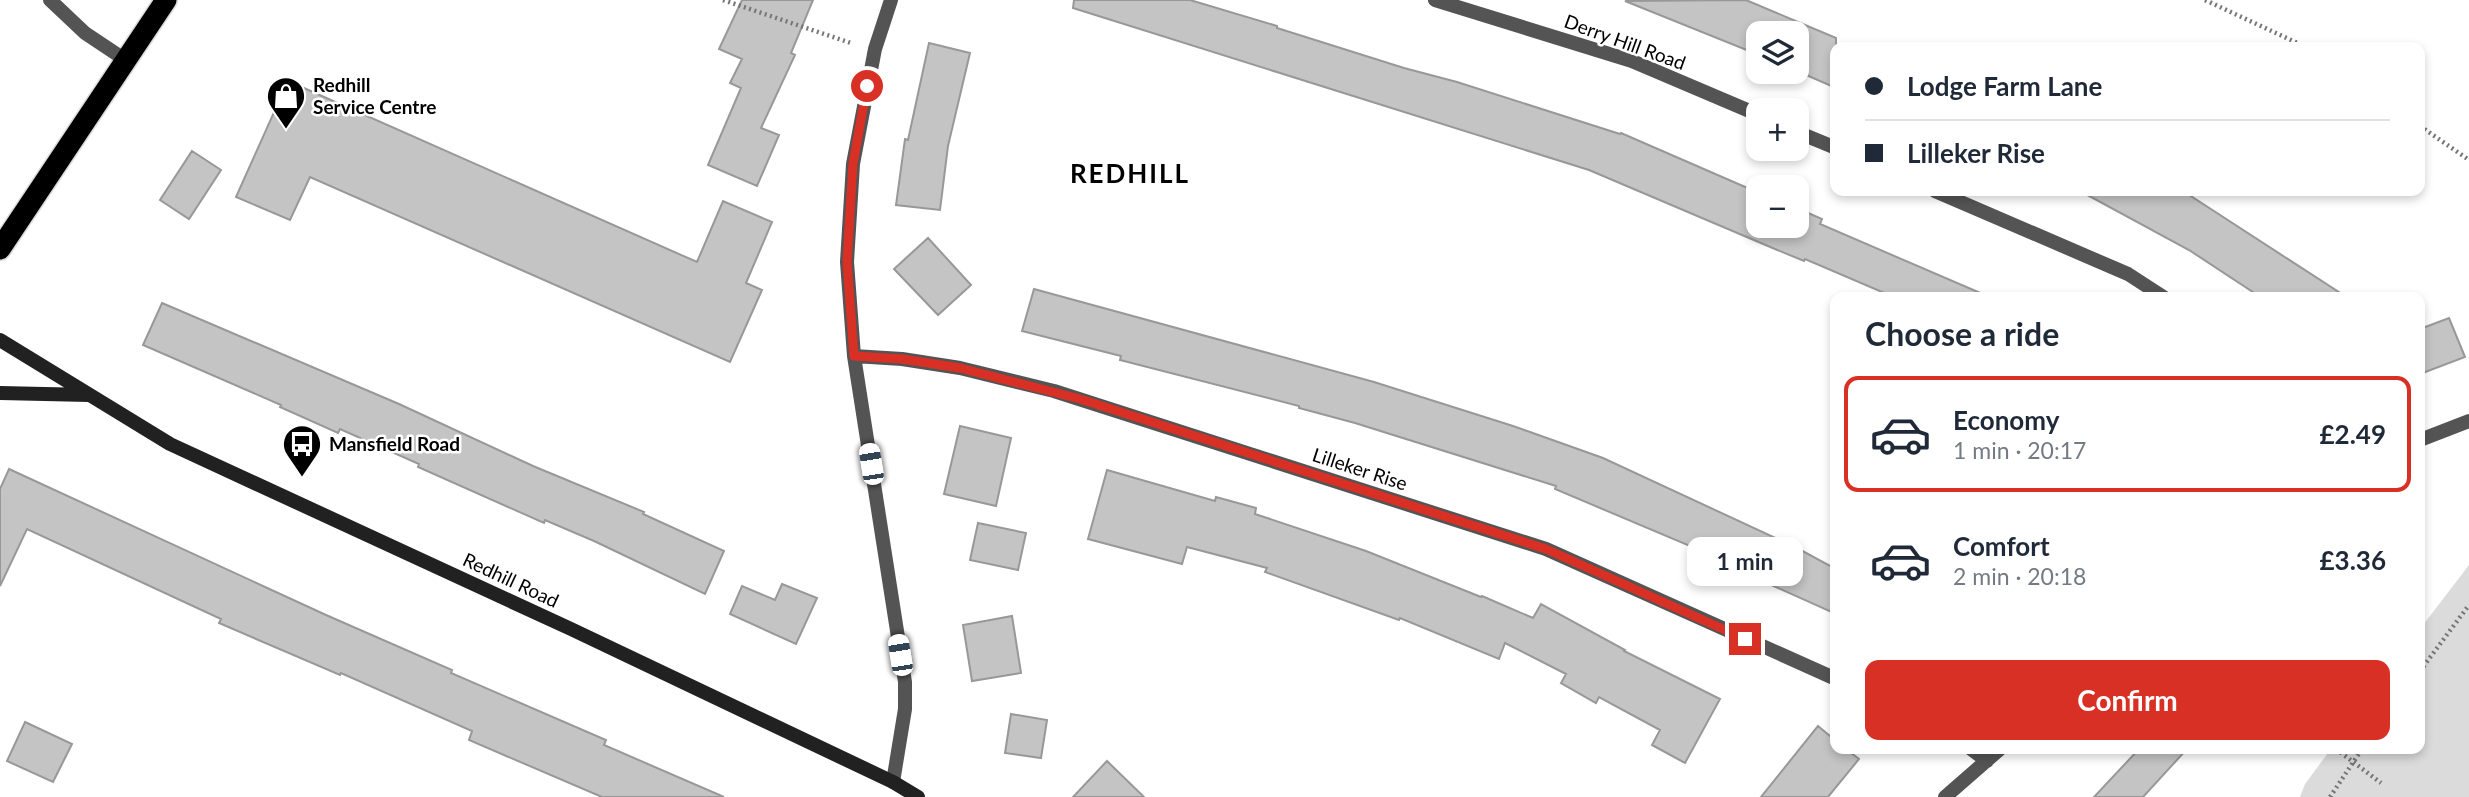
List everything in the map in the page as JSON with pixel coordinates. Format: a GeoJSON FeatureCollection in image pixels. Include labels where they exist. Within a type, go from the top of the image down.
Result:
{"type":"FeatureCollection","features":[{"type":"Feature","properties":{"kind":"highway"},"geometry":{"type":"LineString","coordinates":[[0,249],[166,0]]}},
{"type":"Feature","properties":{"kind":"street"},"geometry":{"type":"LineString","coordinates":[[50,0],[85,33],[127,61]]}},
{"type":"Feature","properties":{"kind":"street"},"geometry":{"type":"LineString","coordinates":[[891,0],[876,49],[853,164],[847,262],[854,356],[905,682],[905,709],[893,782]]}},
{"type":"Feature","properties":{"kind":"street","name":"Derry Hill Road"},"geometry":{"type":"LineString","coordinates":[[1435,0],[1632,61],[1746,109]]}},
{"type":"Feature","properties":{"kind":"street"},"geometry":{"type":"LineString","coordinates":[[1809,137],[1830,146]]}},
{"type":"Feature","properties":{"kind":"street"},"geometry":{"type":"LineString","coordinates":[[1947,196],[2128,274],[2156,292]]}},
{"type":"Feature","properties":{"kind":"street","name":"Redhill Road"},"geometry":{"type":"LineString","coordinates":[[0,340],[170,444],[571,629],[893,782],[918,797]]}},
{"type":"Feature","properties":{"kind":"street","name":"Lilleker Rise"},"geometry":{"type":"LineString","coordinates":[[854,356],[902,359],[960,368],[1054,391],[1546,549],[1830,676]]}},
{"type":"Feature","properties":{"kind":"street"},"geometry":{"type":"LineString","coordinates":[[0,393],[90,395]]}},
{"type":"Feature","properties":{"kind":"street"},"geometry":{"type":"LineString","coordinates":[[2425,438],[2469,421]]}},
{"type":"Feature","properties":{"kind":"street"},"geometry":{"type":"LineString","coordinates":[[1978,754],[1987,761]]}},
{"type":"Feature","properties":{"kind":"street"},"geometry":{"type":"LineString","coordinates":[[1945,797],[1995,754]]}},
{"type":"Feature","properties":{"kind":"path"},"geometry":{"type":"LineString","coordinates":[[723,0],[820,34],[876,49]]}},
{"type":"Feature","properties":{"kind":"path"},"geometry":{"type":"LineString","coordinates":[[2205,0],[2295,42]]}},
{"type":"Feature","properties":{"kind":"path"},"geometry":{"type":"LineString","coordinates":[[2425,130],[2469,160]]}},
{"type":"Feature","properties":{"kind":"path"},"geometry":{"type":"LineString","coordinates":[[2425,664],[2469,606]]}},
{"type":"Feature","properties":{"kind":"path"},"geometry":{"type":"LineString","coordinates":[[2342,754],[2381,783]]}},
{"type":"Feature","properties":{"kind":"path"},"geometry":{"type":"LineString","coordinates":[[2329,797],[2358,754]]}},
{"type":"Feature","properties":{"kind":"shaded area"},"geometry":{"type":"Polygon","coordinates":[[[2469,565],[2469,797],[2300,797],[2305,784],[2327,754],[2425,754],[2425,622],[2469,565]]]}},
{"type":"Feature","properties":{"kind":"building"},"geometry":{"type":"Polygon","coordinates":[[[742,0],[813,0],[791,53],[795,55],[761,128],[779,135],[757,186],[708,165],[741,88],[730,83],[742,59],[719,49],[742,0]]]}},
{"type":"Feature","properties":{"kind":"building"},"geometry":{"type":"Polygon","coordinates":[[[1074,0],[1190,0],[1621,133],[1746,187],[1746,237],[1589,170],[1073,8],[1074,0]]]}},
{"type":"Feature","properties":{"kind":"building"},"geometry":{"type":"Polygon","coordinates":[[[1746,0],[1796,21],[1746,21],[1746,50],[1625,1],[1746,0]]]}},
{"type":"Feature","properties":{"kind":"building"},"geometry":{"type":"Polygon","coordinates":[[[1809,27],[1836,38],[1836,42],[1830,42],[1830,85],[1809,76],[1809,27]]]}},
{"type":"Feature","properties":{"kind":"building"},"geometry":{"type":"Polygon","coordinates":[[[929,43],[970,53],[948,146],[940,210],[896,205],[905,139],[908,140],[929,43]]]}},
{"type":"Feature","properties":{"kind":"building"},"geometry":{"type":"Polygon","coordinates":[[[288,81],[697,262],[723,201],[772,222],[746,283],[762,290],[730,362],[310,177],[290,220],[236,197],[288,81]]]}},
{"type":"Feature","properties":{"kind":"building"},"geometry":{"type":"Polygon","coordinates":[[[192,151],[221,170],[189,219],[160,200],[192,151]]]}},
{"type":"Feature","properties":{"kind":"building"},"geometry":{"type":"Polygon","coordinates":[[[2089,196],[2191,196],[2339,292],[2253,292],[2189,250],[2089,196]]]}},
{"type":"Feature","properties":{"kind":"building"},"geometry":{"type":"Polygon","coordinates":[[[1809,213],[1822,219],[1820,224],[1978,292],[1882,292],[1749,238],[1809,238],[1809,213]]]}},
{"type":"Feature","properties":{"kind":"building"},"geometry":{"type":"Polygon","coordinates":[[[928,238],[971,285],[938,315],[894,269],[928,238]]]}},
{"type":"Feature","properties":{"kind":"building"},"geometry":{"type":"Polygon","coordinates":[[[1034,289],[1374,382],[1513,426],[1603,458],[1830,566],[1830,611],[1720,562],[1721,559],[1555,489],[1556,486],[1299,406],[1120,360],[1121,356],[1022,331],[1034,289]]]}},
{"type":"Feature","properties":{"kind":"building"},"geometry":{"type":"Polygon","coordinates":[[[162,303],[644,512],[643,514],[724,551],[705,594],[594,541],[545,520],[544,523],[418,467],[419,464],[340,429],[338,433],[143,345],[162,303]]]}},
{"type":"Feature","properties":{"kind":"building"},"geometry":{"type":"Polygon","coordinates":[[[2449,318],[2465,357],[2425,372],[2425,327],[2449,318]]]}},
{"type":"Feature","properties":{"kind":"building"},"geometry":{"type":"Polygon","coordinates":[[[960,426],[1011,438],[996,506],[944,494],[960,426]]]}},
{"type":"Feature","properties":{"kind":"building"},"geometry":{"type":"Polygon","coordinates":[[[9,469],[452,670],[451,673],[606,740],[604,745],[724,797],[602,797],[469,740],[472,731],[219,623],[221,619],[27,529],[0,586],[0,489],[9,469]]]}},
{"type":"Feature","properties":{"kind":"building"},"geometry":{"type":"Polygon","coordinates":[[[1107,470],[1215,501],[1216,497],[1256,508],[1255,514],[1366,551],[1533,618],[1541,604],[1624,651],[1720,699],[1685,763],[1652,745],[1660,730],[1599,697],[1596,703],[1561,683],[1566,674],[1505,643],[1499,659],[1400,618],[1399,620],[1265,572],[1267,568],[1187,547],[1182,564],[1088,539],[1107,470]]]}},
{"type":"Feature","properties":{"kind":"building"},"geometry":{"type":"Polygon","coordinates":[[[978,523],[1026,533],[1018,570],[970,560],[978,523]]]}},
{"type":"Feature","properties":{"kind":"building"},"geometry":{"type":"Polygon","coordinates":[[[782,584],[817,598],[796,644],[730,614],[742,586],[775,600],[782,584]]]}},
{"type":"Feature","properties":{"kind":"building"},"geometry":{"type":"Polygon","coordinates":[[[1012,616],[1021,673],[972,681],[963,625],[1012,616]]]}},
{"type":"Feature","properties":{"kind":"building"},"geometry":{"type":"Polygon","coordinates":[[[1011,714],[1047,720],[1041,758],[1005,753],[1011,714]]]}},
{"type":"Feature","properties":{"kind":"building"},"geometry":{"type":"Polygon","coordinates":[[[25,722],[72,744],[53,782],[7,761],[25,722]]]}},
{"type":"Feature","properties":{"kind":"building"},"geometry":{"type":"Polygon","coordinates":[[[1818,726],[1830,736],[1830,754],[1852,754],[1859,759],[1828,797],[1761,797],[1818,726]]]}},
{"type":"Feature","properties":{"kind":"building"},"geometry":{"type":"Polygon","coordinates":[[[2134,754],[2182,754],[2143,797],[2094,797],[2134,754]]]}},
{"type":"Feature","properties":{"kind":"building"},"geometry":{"type":"Polygon","coordinates":[[[1107,761],[1144,797],[1073,797],[1107,761]]]}},
{"type":"Feature","properties":{"kind":"place","name":"Redhill Service Centre"},"geometry":{"type":"Point","coordinates":[286,130]}},
{"type":"Feature","properties":{"kind":"place","name":"Mansfield Road"},"geometry":{"type":"Point","coordinates":[302,478]}},
{"type":"Feature","properties":{"kind":"district","name":"REDHILL"},"geometry":{"type":"Point","coordinates":[1130,174]}},
{"type":"Feature","properties":{"kind":"route"},"geometry":{"type":"LineString","coordinates":[[867,86],[853,164],[847,262],[854,356],[902,359],[960,368],[1080,399],[1546,549],[1745,639]]}}]}
